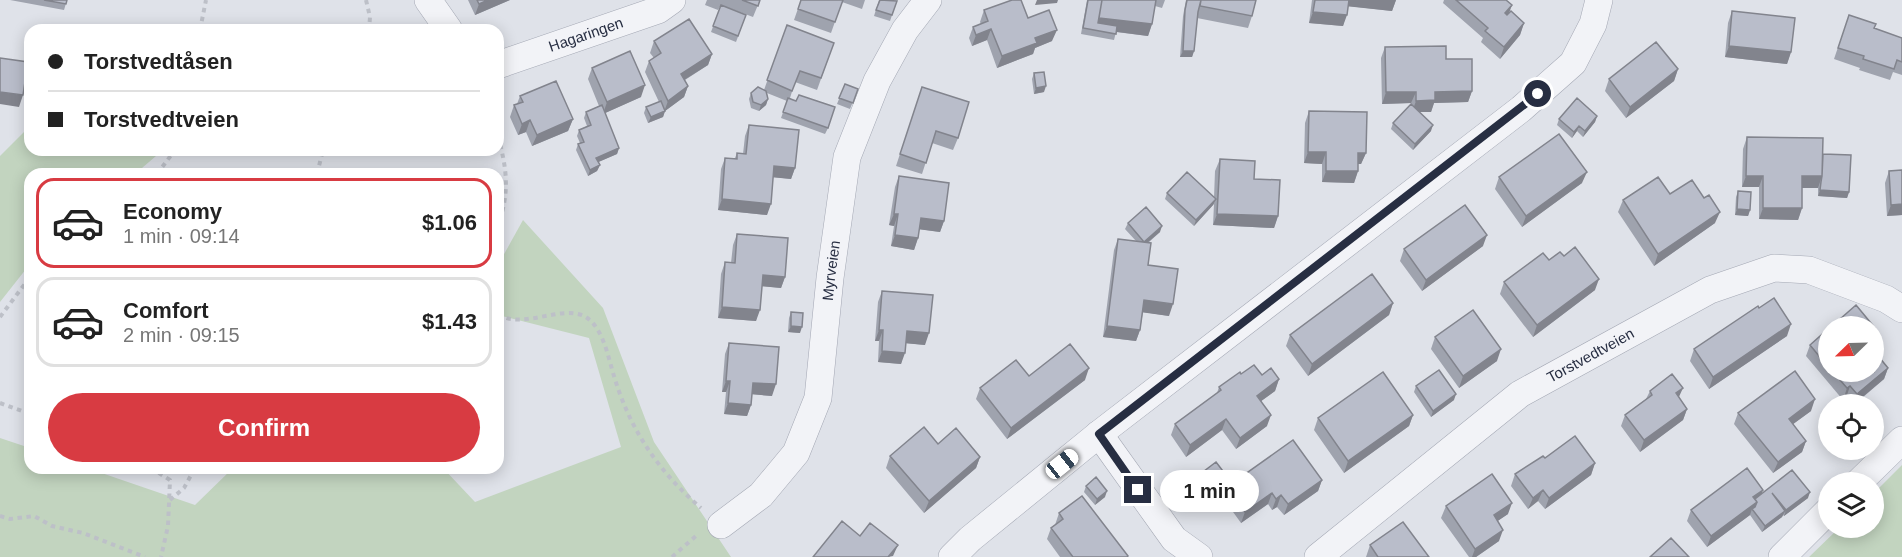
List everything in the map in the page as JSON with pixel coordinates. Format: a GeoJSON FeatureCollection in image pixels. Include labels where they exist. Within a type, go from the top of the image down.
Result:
{"type":"FeatureCollection","features":[{"type":"Feature","properties":{"kind":"street"},"geometry":{"type":"LineString","coordinates":[[428,0],[445,24]]}},
{"type":"Feature","properties":{"kind":"street","name":"Hagaringen"},"geometry":{"type":"LineString","coordinates":[[504,63],[657,9],[672,0]]}},
{"type":"Feature","properties":{"kind":"street","name":"Myrveien"},"geometry":{"type":"LineString","coordinates":[[721,525],[761,495],[796,453],[818,398],[830,278],[847,157],[877,81],[905,30],[928,0]]}},
{"type":"Feature","properties":{"kind":"street"},"geometry":{"type":"LineString","coordinates":[[952,557],[970,539],[1099,434],[1521,109],[1573,63],[1593,24],[1599,0]]}},
{"type":"Feature","properties":{"kind":"street","name":"Torstvedtveien"},"geometry":{"type":"LineString","coordinates":[[1318,557],[1520,394],[1710,290],[1774,268],[1809,270],[1886,299],[1902,309]]}},
{"type":"Feature","properties":{"kind":"street"},"geometry":{"type":"LineString","coordinates":[[1099,434],[1174,539],[1199,557]]}},
{"type":"Feature","properties":{"kind":"street"},"geometry":{"type":"LineString","coordinates":[[1869,472],[1902,440]]}},
{"type":"Feature","properties":{"kind":"street"},"geometry":{"type":"LineString","coordinates":[[1782,557],[1818,521]]}},
{"type":"Feature","properties":{"kind":"path"},"geometry":{"type":"LineString","coordinates":[[201,24],[206,0]]}},
{"type":"Feature","properties":{"kind":"path"},"geometry":{"type":"LineString","coordinates":[[366,0],[369,24]]}},
{"type":"Feature","properties":{"kind":"path"},"geometry":{"type":"LineString","coordinates":[[502,156],[507,182],[507,202],[504,210]]}},
{"type":"Feature","properties":{"kind":"path"},"geometry":{"type":"LineString","coordinates":[[0,316],[24,285]]}},
{"type":"Feature","properties":{"kind":"path"},"geometry":{"type":"LineString","coordinates":[[504,317],[530,319],[569,314],[582,315],[594,324],[604,346],[621,401],[643,444],[672,483],[721,525],[692,537],[672,557]]}},
{"type":"Feature","properties":{"kind":"path"},"geometry":{"type":"LineString","coordinates":[[0,403],[24,412]]}},
{"type":"Feature","properties":{"kind":"path"},"geometry":{"type":"LineString","coordinates":[[160,474],[170,480],[168,526],[161,557]]}},
{"type":"Feature","properties":{"kind":"path"},"geometry":{"type":"LineString","coordinates":[[169,501],[183,488],[191,474]]}},
{"type":"Feature","properties":{"kind":"path"},"geometry":{"type":"LineString","coordinates":[[0,516],[10,519],[34,516],[52,526],[83,532],[145,557]]}},
{"type":"Feature","properties":{"kind":"green space"},"geometry":{"type":"Polygon","coordinates":[[[24,132],[24,156],[156,156],[142,168],[24,168],[24,272],[0,302],[0,156],[24,132]]]}},
{"type":"Feature","properties":{"kind":"green space"},"geometry":{"type":"Polygon","coordinates":[[[523,220],[603,308],[654,442],[731,557],[0,557],[0,438],[24,446],[24,474],[105,474],[195,505],[227,474],[449,474],[475,502],[621,447],[589,338],[504,317],[504,254],[523,220]]]}},
{"type":"Feature","properties":{"kind":"green space"},"geometry":{"type":"Polygon","coordinates":[[[1902,465],[1902,557],[1809,557],[1829,538],[1884,538],[1884,483],[1902,465]]]}},
{"type":"Feature","properties":{"kind":"building"},"geometry":{"type":"Polygon","coordinates":[[[44,0],[67,0],[66,4],[44,0]]]}},
{"type":"Feature","properties":{"kind":"building"},"geometry":{"type":"Polygon","coordinates":[[[742,0],[760,0],[758,6],[742,0]]]}},
{"type":"Feature","properties":{"kind":"building"},"geometry":{"type":"Polygon","coordinates":[[[801,0],[843,0],[835,22],[798,9],[801,0]]]}},
{"type":"Feature","properties":{"kind":"building"},"geometry":{"type":"Polygon","coordinates":[[[880,0],[897,1],[892,15],[876,10],[880,0]]]}},
{"type":"Feature","properties":{"kind":"building"},"geometry":{"type":"Polygon","coordinates":[[[1012,0],[1021,0],[1028,18],[1049,10],[1057,30],[1035,38],[1037,43],[1002,56],[991,29],[976,35],[973,27],[988,21],[984,10],[1012,0]]]}},
{"type":"Feature","properties":{"kind":"building"},"geometry":{"type":"Polygon","coordinates":[[[1088,0],[1102,0],[1098,23],[1117,26],[1116,34],[1083,28],[1088,0]]]}},
{"type":"Feature","properties":{"kind":"building"},"geometry":{"type":"Polygon","coordinates":[[[1102,0],[1156,0],[1152,24],[1099,18],[1102,0]]]}},
{"type":"Feature","properties":{"kind":"building"},"geometry":{"type":"Polygon","coordinates":[[[1187,0],[1201,0],[1194,51],[1183,51],[1187,0]]]}},
{"type":"Feature","properties":{"kind":"building"},"geometry":{"type":"Polygon","coordinates":[[[1201,0],[1256,0],[1252,16],[1200,6],[1201,0]]]}},
{"type":"Feature","properties":{"kind":"building"},"geometry":{"type":"Polygon","coordinates":[[[1315,0],[1349,0],[1347,15],[1313,12],[1315,0]]]}},
{"type":"Feature","properties":{"kind":"building"},"geometry":{"type":"Polygon","coordinates":[[[1456,0],[1506,0],[1512,5],[1505,13],[1507,15],[1511,11],[1524,23],[1504,47],[1485,31],[1488,28],[1456,0]]]}},
{"type":"Feature","properties":{"kind":"building"},"geometry":{"type":"Polygon","coordinates":[[[721,5],[746,15],[738,36],[713,26],[721,5]]]}},
{"type":"Feature","properties":{"kind":"building"},"geometry":{"type":"Polygon","coordinates":[[[1732,11],[1795,18],[1791,52],[1729,46],[1732,11]]]}},
{"type":"Feature","properties":{"kind":"building"},"geometry":{"type":"Polygon","coordinates":[[[1849,15],[1876,24],[1874,28],[1902,38],[1902,62],[1897,60],[1894,69],[1838,48],[1849,15]]]}},
{"type":"Feature","properties":{"kind":"building"},"geometry":{"type":"Polygon","coordinates":[[[689,19],[712,54],[681,74],[688,86],[668,101],[649,61],[661,53],[654,41],[689,19]]]}},
{"type":"Feature","properties":{"kind":"building"},"geometry":{"type":"Polygon","coordinates":[[[787,25],[834,43],[821,78],[800,71],[792,91],[767,80],[787,25]]]}},
{"type":"Feature","properties":{"kind":"building"},"geometry":{"type":"Polygon","coordinates":[[[1656,42],[1678,69],[1630,107],[1609,79],[1656,42]]]}},
{"type":"Feature","properties":{"kind":"building"},"geometry":{"type":"Polygon","coordinates":[[[1446,46],[1446,59],[1472,59],[1472,91],[1435,92],[1435,100],[1416,101],[1416,92],[1386,92],[1385,47],[1446,46]]]}},
{"type":"Feature","properties":{"kind":"building"},"geometry":{"type":"Polygon","coordinates":[[[630,51],[645,85],[607,102],[592,68],[630,51]]]}},
{"type":"Feature","properties":{"kind":"building"},"geometry":{"type":"Polygon","coordinates":[[[0,58],[24,61],[23,95],[0,92],[0,58]]]}},
{"type":"Feature","properties":{"kind":"building"},"geometry":{"type":"Polygon","coordinates":[[[1044,72],[1046,86],[1036,88],[1034,73],[1044,72]]]}},
{"type":"Feature","properties":{"kind":"building"},"geometry":{"type":"Polygon","coordinates":[[[556,81],[573,119],[537,135],[530,120],[522,124],[514,105],[523,102],[520,96],[556,81]]]}},
{"type":"Feature","properties":{"kind":"building"},"geometry":{"type":"Polygon","coordinates":[[[845,84],[858,89],[853,103],[839,98],[845,84]]]}},
{"type":"Feature","properties":{"kind":"building"},"geometry":{"type":"Polygon","coordinates":[[[758,87],[766,91],[768,99],[761,105],[753,102],[751,93],[758,87]]]}},
{"type":"Feature","properties":{"kind":"building"},"geometry":{"type":"Polygon","coordinates":[[[922,87],[969,102],[958,138],[936,131],[926,163],[900,154],[922,87]]]}},
{"type":"Feature","properties":{"kind":"building"},"geometry":{"type":"Polygon","coordinates":[[[799,95],[835,107],[828,128],[783,112],[788,98],[796,101],[799,95]]]}},
{"type":"Feature","properties":{"kind":"building"},"geometry":{"type":"Polygon","coordinates":[[[1577,98],[1597,116],[1585,131],[1579,126],[1574,132],[1559,119],[1577,98]]]}},
{"type":"Feature","properties":{"kind":"building"},"geometry":{"type":"Polygon","coordinates":[[[661,101],[665,111],[651,117],[646,107],[661,101]]]}},
{"type":"Feature","properties":{"kind":"building"},"geometry":{"type":"Polygon","coordinates":[[[1411,104],[1433,125],[1415,144],[1393,123],[1411,104]]]}},
{"type":"Feature","properties":{"kind":"building"},"geometry":{"type":"Polygon","coordinates":[[[602,105],[619,148],[596,158],[600,165],[590,170],[578,144],[584,142],[579,130],[591,125],[586,112],[602,105]]]}},
{"type":"Feature","properties":{"kind":"building"},"geometry":{"type":"Polygon","coordinates":[[[1309,111],[1367,112],[1366,153],[1358,153],[1358,171],[1326,171],[1326,152],[1308,152],[1309,111]]]}},
{"type":"Feature","properties":{"kind":"building"},"geometry":{"type":"Polygon","coordinates":[[[749,125],[799,130],[795,168],[774,166],[771,204],[722,199],[725,158],[737,159],[737,153],[746,154],[749,125]]]}},
{"type":"Feature","properties":{"kind":"building"},"geometry":{"type":"Polygon","coordinates":[[[1559,134],[1587,172],[1526,216],[1499,177],[1559,134]]]}},
{"type":"Feature","properties":{"kind":"building"},"geometry":{"type":"Polygon","coordinates":[[[1747,137],[1823,138],[1822,176],[1802,176],[1802,208],[1763,208],[1763,176],[1746,176],[1747,137]]]}},
{"type":"Feature","properties":{"kind":"building"},"geometry":{"type":"Polygon","coordinates":[[[1823,154],[1851,155],[1849,192],[1820,190],[1823,154]]]}},
{"type":"Feature","properties":{"kind":"building"},"geometry":{"type":"Polygon","coordinates":[[[1220,159],[1255,161],[1254,179],[1280,180],[1278,216],[1217,214],[1220,159]]]}},
{"type":"Feature","properties":{"kind":"building"},"geometry":{"type":"Polygon","coordinates":[[[1902,170],[1902,204],[1891,205],[1889,171],[1902,170]]]}},
{"type":"Feature","properties":{"kind":"building"},"geometry":{"type":"Polygon","coordinates":[[[1187,172],[1216,199],[1196,220],[1167,193],[1187,172]]]}},
{"type":"Feature","properties":{"kind":"building"},"geometry":{"type":"Polygon","coordinates":[[[899,176],[949,183],[944,221],[921,218],[918,238],[895,235],[898,214],[894,214],[899,176]]]}},
{"type":"Feature","properties":{"kind":"building"},"geometry":{"type":"Polygon","coordinates":[[[1658,177],[1670,194],[1692,180],[1704,198],[1709,195],[1720,212],[1658,254],[1623,200],[1658,177]]]}},
{"type":"Feature","properties":{"kind":"building"},"geometry":{"type":"Polygon","coordinates":[[[1738,191],[1751,192],[1750,210],[1737,209],[1738,191]]]}},
{"type":"Feature","properties":{"kind":"building"},"geometry":{"type":"Polygon","coordinates":[[[1465,205],[1487,235],[1426,280],[1404,249],[1465,205]]]}},
{"type":"Feature","properties":{"kind":"building"},"geometry":{"type":"Polygon","coordinates":[[[1146,207],[1162,226],[1144,242],[1128,223],[1146,207]]]}},
{"type":"Feature","properties":{"kind":"building"},"geometry":{"type":"Polygon","coordinates":[[[737,234],[788,238],[785,277],[763,275],[760,310],[722,307],[725,262],[735,263],[737,234]]]}},
{"type":"Feature","properties":{"kind":"building"},"geometry":{"type":"Polygon","coordinates":[[[1118,239],[1151,243],[1148,265],[1178,269],[1173,304],[1144,300],[1140,330],[1107,326],[1118,239]]]}},
{"type":"Feature","properties":{"kind":"building"},"geometry":{"type":"Polygon","coordinates":[[[1575,247],[1599,279],[1537,325],[1504,282],[1543,253],[1549,260],[1560,252],[1564,256],[1575,247]]]}},
{"type":"Feature","properties":{"kind":"building"},"geometry":{"type":"Polygon","coordinates":[[[1372,274],[1393,303],[1312,364],[1290,335],[1372,274]]]}},
{"type":"Feature","properties":{"kind":"building"},"geometry":{"type":"Polygon","coordinates":[[[882,291],[933,295],[929,333],[907,331],[905,353],[882,351],[883,330],[879,330],[882,291]]]}},
{"type":"Feature","properties":{"kind":"building"},"geometry":{"type":"Polygon","coordinates":[[[1774,298],[1791,324],[1713,377],[1694,349],[1758,306],[1759,308],[1774,298]]]}},
{"type":"Feature","properties":{"kind":"building"},"geometry":{"type":"Polygon","coordinates":[[[1856,305],[1865,316],[1844,316],[1856,305]]]}},
{"type":"Feature","properties":{"kind":"building"},"geometry":{"type":"Polygon","coordinates":[[[1473,310],[1501,349],[1463,376],[1435,337],[1473,310]]]}},
{"type":"Feature","properties":{"kind":"building"},"geometry":{"type":"Polygon","coordinates":[[[791,312],[803,313],[802,327],[791,326],[791,312]]]}},
{"type":"Feature","properties":{"kind":"building"},"geometry":{"type":"Polygon","coordinates":[[[1818,338],[1818,355],[1810,345],[1818,338]]]}},
{"type":"Feature","properties":{"kind":"building"},"geometry":{"type":"Polygon","coordinates":[[[729,343],[779,347],[776,384],[753,383],[751,405],[728,403],[730,381],[726,381],[729,343]]]}},
{"type":"Feature","properties":{"kind":"building"},"geometry":{"type":"Polygon","coordinates":[[[1070,344],[1089,368],[1011,428],[980,388],[1016,360],[1029,376],[1070,344]]]}},
{"type":"Feature","properties":{"kind":"building"},"geometry":{"type":"Polygon","coordinates":[[[1254,365],[1262,375],[1271,368],[1279,379],[1257,396],[1271,415],[1240,438],[1226,419],[1190,445],[1175,424],[1221,390],[1219,387],[1254,365]]]}},
{"type":"Feature","properties":{"kind":"building"},"geometry":{"type":"Polygon","coordinates":[[[1439,370],[1456,394],[1433,411],[1416,386],[1439,370]]]}},
{"type":"Feature","properties":{"kind":"building"},"geometry":{"type":"Polygon","coordinates":[[[1795,371],[1815,399],[1789,419],[1806,441],[1778,462],[1738,413],[1795,371]]]}},
{"type":"Feature","properties":{"kind":"building"},"geometry":{"type":"Polygon","coordinates":[[[1383,372],[1413,415],[1348,461],[1318,418],[1383,372]]]}},
{"type":"Feature","properties":{"kind":"building"},"geometry":{"type":"Polygon","coordinates":[[[1672,374],[1683,388],[1676,393],[1687,409],[1644,440],[1625,415],[1652,395],[1650,391],[1672,374]]]}},
{"type":"Feature","properties":{"kind":"building"},"geometry":{"type":"Polygon","coordinates":[[[1842,382],[1871,382],[1857,394],[1850,386],[1847,388],[1842,382]]]}},
{"type":"Feature","properties":{"kind":"building"},"geometry":{"type":"Polygon","coordinates":[[[924,427],[938,444],[956,428],[980,457],[929,501],[890,456],[924,427]]]}},
{"type":"Feature","properties":{"kind":"building"},"geometry":{"type":"Polygon","coordinates":[[[1575,436],[1595,463],[1549,498],[1543,490],[1533,498],[1515,474],[1543,456],[1545,458],[1575,436]]]}},
{"type":"Feature","properties":{"kind":"building"},"geometry":{"type":"Polygon","coordinates":[[[1293,440],[1322,480],[1288,504],[1281,495],[1276,499],[1272,493],[1245,512],[1227,487],[1293,440]]]}},
{"type":"Feature","properties":{"kind":"building"},"geometry":{"type":"Polygon","coordinates":[[[1216,462],[1226,475],[1191,501],[1182,488],[1216,462]]]}},
{"type":"Feature","properties":{"kind":"building"},"geometry":{"type":"Polygon","coordinates":[[[1747,468],[1763,490],[1753,497],[1757,502],[1711,536],[1691,510],[1747,468]]]}},
{"type":"Feature","properties":{"kind":"building"},"geometry":{"type":"Polygon","coordinates":[[[1792,470],[1810,492],[1786,510],[1772,493],[1785,511],[1765,526],[1752,509],[1757,502],[1755,499],[1792,470]]]}},
{"type":"Feature","properties":{"kind":"building"},"geometry":{"type":"Polygon","coordinates":[[[1492,474],[1512,503],[1494,515],[1503,530],[1475,549],[1446,506],[1492,474]]]}},
{"type":"Feature","properties":{"kind":"building"},"geometry":{"type":"Polygon","coordinates":[[[1096,477],[1107,491],[1097,499],[1086,486],[1096,477]]]}},
{"type":"Feature","properties":{"kind":"building"},"geometry":{"type":"Polygon","coordinates":[[[1082,496],[1127,557],[1073,557],[1051,528],[1063,519],[1059,513],[1082,496]]]}},
{"type":"Feature","properties":{"kind":"building"},"geometry":{"type":"Polygon","coordinates":[[[842,521],[860,536],[870,523],[898,545],[888,557],[813,557],[842,521]]]}},
{"type":"Feature","properties":{"kind":"building"},"geometry":{"type":"Polygon","coordinates":[[[1403,522],[1429,557],[1378,557],[1370,545],[1403,522]]]}},
{"type":"Feature","properties":{"kind":"building"},"geometry":{"type":"Polygon","coordinates":[[[1671,538],[1689,557],[1650,557],[1671,538]]]}},
{"type":"Feature","properties":{"kind":"route"},"geometry":{"type":"LineString","coordinates":[[1138,490],[1099,434],[1538,94]]}}]}
